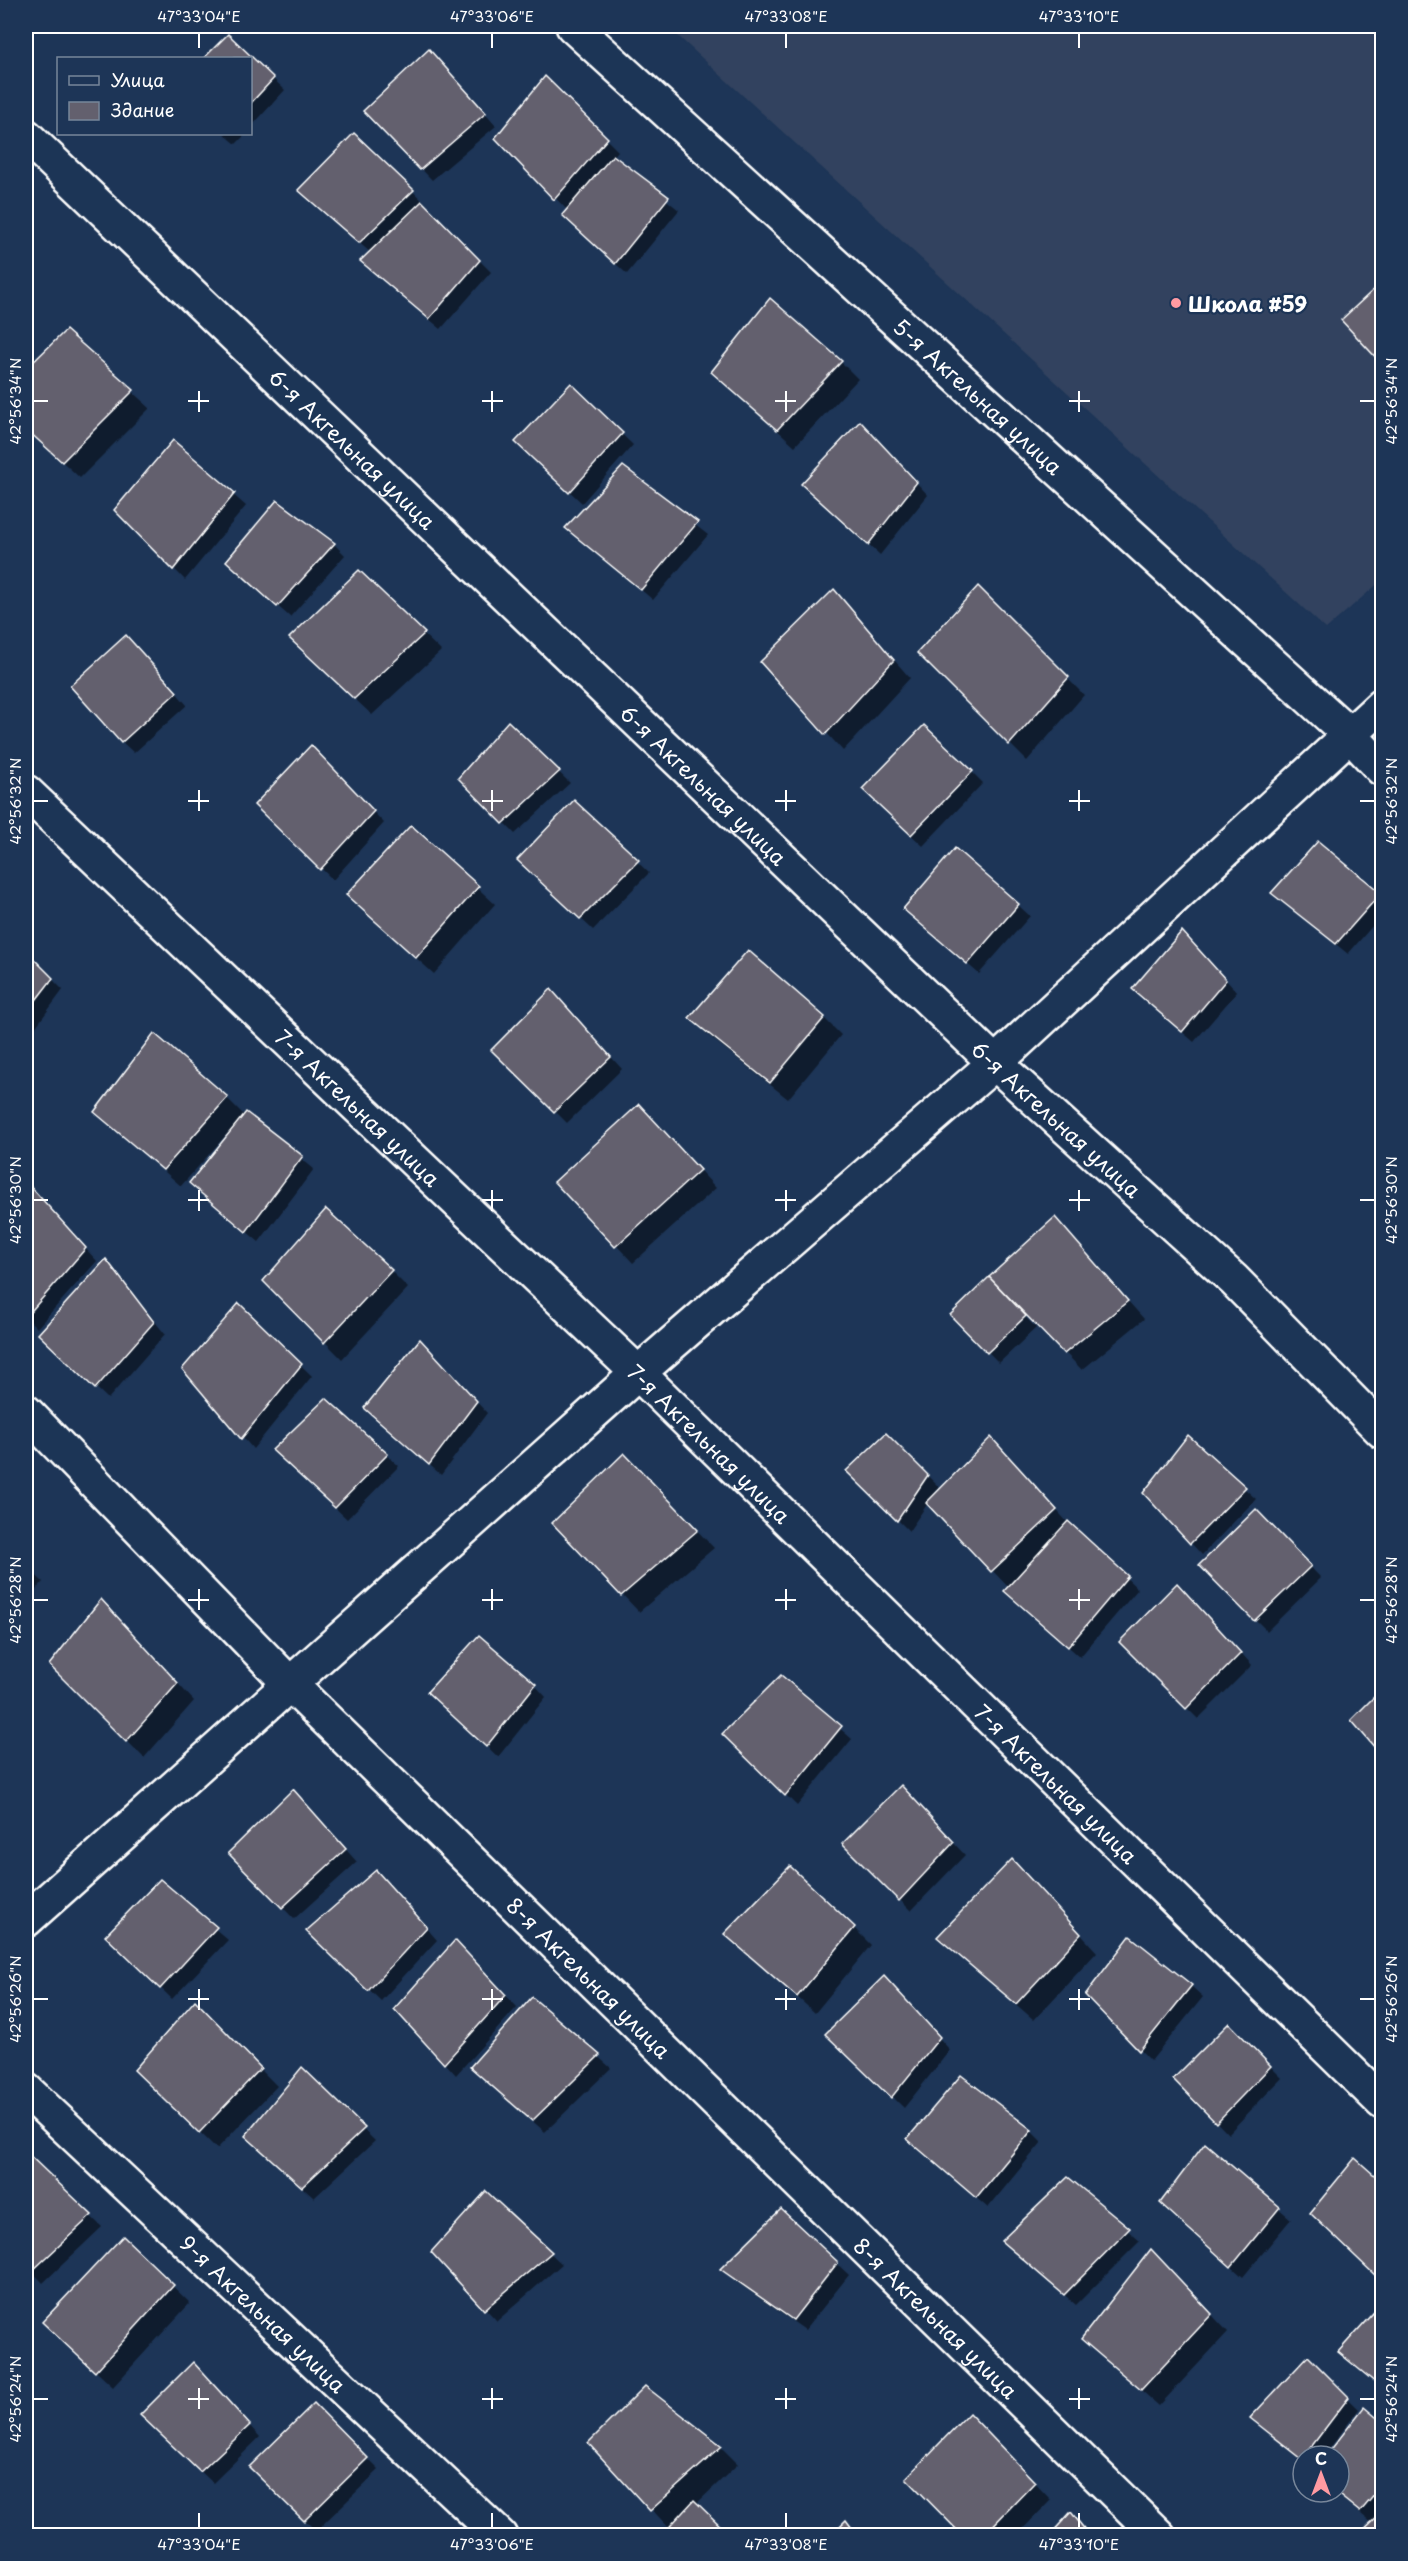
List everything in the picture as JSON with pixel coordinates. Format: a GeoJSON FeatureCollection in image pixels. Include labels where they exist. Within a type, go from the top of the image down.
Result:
{"type":"FeatureCollection","features":[{"type":"Feature","properties":{"kind":"street","name":"5-я Акгельная улица"},"geometry":{"type":"LineString","coordinates":[[573,26],[1350,735],[1383,769]]}},
{"type":"Feature","properties":{"kind":"street","name":"6-я Акгельная улица"},"geometry":{"type":"LineString","coordinates":[[26,136],[994,1063],[1234,1280],[1383,1431]]}},
{"type":"Feature","properties":{"kind":"street"},"geometry":{"type":"LineString","coordinates":[[26,1920],[638,1373],[994,1063],[1383,705]]}},
{"type":"Feature","properties":{"kind":"street","name":"7-я Акгельная улица"},"geometry":{"type":"LineString","coordinates":[[26,792],[638,1373],[1383,2102]]}},
{"type":"Feature","properties":{"kind":"street","name":"8-я Акгельная улица"},"geometry":{"type":"LineString","coordinates":[[26,1412],[290,1684],[1159,2535]]}},
{"type":"Feature","properties":{"kind":"street","name":"9-я Акгельная улица"},"geometry":{"type":"LineString","coordinates":[[26,2090],[500,2535]]}},
{"type":"Feature","properties":{"kind":"shaded area","name":"Школа #59"},"geometry":{"type":"Polygon","coordinates":[[[667,26],[1382,26],[1382,580],[1326,629],[667,26]]]}},
{"type":"Feature","properties":{"kind":"building"},"geometry":{"type":"Polygon","coordinates":[[[228,34],[274,78],[252,102],[252,57],[205,57],[228,34]]]}},
{"type":"Feature","properties":{"kind":"building"},"geometry":{"type":"Polygon","coordinates":[[[429,49],[486,113],[420,170],[363,111],[429,49]]]}},
{"type":"Feature","properties":{"kind":"building"},"geometry":{"type":"Polygon","coordinates":[[[545,76],[608,138],[554,200],[495,138],[545,76]]]}},
{"type":"Feature","properties":{"kind":"building"},"geometry":{"type":"Polygon","coordinates":[[[354,133],[414,190],[359,243],[298,190],[354,133]]]}},
{"type":"Feature","properties":{"kind":"building"},"geometry":{"type":"Polygon","coordinates":[[[613,155],[669,197],[615,264],[562,215],[613,155]]]}},
{"type":"Feature","properties":{"kind":"building"},"geometry":{"type":"Polygon","coordinates":[[[422,201],[480,260],[429,319],[360,261],[422,201]]]}},
{"type":"Feature","properties":{"kind":"building"},"geometry":{"type":"Polygon","coordinates":[[[1382,282],[1382,364],[1341,320],[1382,282]]]}},
{"type":"Feature","properties":{"kind":"building"},"geometry":{"type":"Polygon","coordinates":[[[770,298],[842,361],[777,430],[711,372],[770,298]]]}},
{"type":"Feature","properties":{"kind":"building"},"geometry":{"type":"Polygon","coordinates":[[[66,330],[134,390],[62,462],[26,429],[26,369],[66,330]]]}},
{"type":"Feature","properties":{"kind":"building"},"geometry":{"type":"Polygon","coordinates":[[[571,383],[623,433],[569,493],[515,442],[571,383]]]}},
{"type":"Feature","properties":{"kind":"building"},"geometry":{"type":"Polygon","coordinates":[[[860,421],[917,482],[868,545],[801,484],[860,421]]]}},
{"type":"Feature","properties":{"kind":"building"},"geometry":{"type":"Polygon","coordinates":[[[173,440],[235,493],[173,570],[114,510],[173,440]]]}},
{"type":"Feature","properties":{"kind":"building"},"geometry":{"type":"Polygon","coordinates":[[[623,466],[698,522],[641,590],[565,528],[623,466]]]}},
{"type":"Feature","properties":{"kind":"building"},"geometry":{"type":"Polygon","coordinates":[[[277,500],[335,543],[277,607],[226,561],[277,500]]]}},
{"type":"Feature","properties":{"kind":"building"},"geometry":{"type":"Polygon","coordinates":[[[359,570],[425,633],[354,699],[289,638],[359,570]]]}},
{"type":"Feature","properties":{"kind":"building"},"geometry":{"type":"Polygon","coordinates":[[[978,586],[1069,677],[1009,745],[917,653],[978,586]]]}},
{"type":"Feature","properties":{"kind":"building"},"geometry":{"type":"Polygon","coordinates":[[[834,589],[894,660],[825,735],[760,662],[834,589]]]}},
{"type":"Feature","properties":{"kind":"building"},"geometry":{"type":"Polygon","coordinates":[[[126,635],[177,692],[121,743],[70,686],[126,635]]]}},
{"type":"Feature","properties":{"kind":"building"},"geometry":{"type":"Polygon","coordinates":[[[508,721],[560,771],[503,824],[458,778],[508,721]]]}},
{"type":"Feature","properties":{"kind":"building"},"geometry":{"type":"Polygon","coordinates":[[[924,725],[973,771],[911,835],[862,789],[924,725]]]}},
{"type":"Feature","properties":{"kind":"building"},"geometry":{"type":"Polygon","coordinates":[[[311,745],[374,811],[320,870],[254,805],[311,745]]]}},
{"type":"Feature","properties":{"kind":"building"},"geometry":{"type":"Polygon","coordinates":[[[574,800],[639,860],[580,919],[517,860],[574,800]]]}},
{"type":"Feature","properties":{"kind":"building"},"geometry":{"type":"Polygon","coordinates":[[[411,825],[479,886],[416,958],[346,895],[411,825]]]}},
{"type":"Feature","properties":{"kind":"building"},"geometry":{"type":"Polygon","coordinates":[[[1318,841],[1381,893],[1336,944],[1271,893],[1318,841]]]}},
{"type":"Feature","properties":{"kind":"building"},"geometry":{"type":"Polygon","coordinates":[[[955,848],[1019,904],[967,964],[903,909],[955,848]]]}},
{"type":"Feature","properties":{"kind":"building"},"geometry":{"type":"Polygon","coordinates":[[[1182,931],[1226,980],[1182,1032],[1132,989],[1182,931]]]}},
{"type":"Feature","properties":{"kind":"building"},"geometry":{"type":"Polygon","coordinates":[[[748,950],[825,1017],[770,1083],[689,1018],[748,950]]]}},
{"type":"Feature","properties":{"kind":"building"},"geometry":{"type":"Polygon","coordinates":[[[26,951],[53,978],[26,1013],[26,951]]]}},
{"type":"Feature","properties":{"kind":"building"},"geometry":{"type":"Polygon","coordinates":[[[551,989],[611,1057],[554,1112],[491,1050],[551,989]]]}},
{"type":"Feature","properties":{"kind":"building"},"geometry":{"type":"Polygon","coordinates":[[[154,1033],[228,1097],[163,1170],[94,1112],[154,1033]]]}},
{"type":"Feature","properties":{"kind":"building"},"geometry":{"type":"Polygon","coordinates":[[[639,1104],[700,1170],[615,1247],[554,1182],[639,1104]]]}},
{"type":"Feature","properties":{"kind":"building"},"geometry":{"type":"Polygon","coordinates":[[[246,1112],[303,1156],[246,1232],[189,1183],[246,1112]]]}},
{"type":"Feature","properties":{"kind":"building"},"geometry":{"type":"Polygon","coordinates":[[[31,1187],[86,1248],[26,1317],[26,1192],[31,1187]]]}},
{"type":"Feature","properties":{"kind":"building"},"geometry":{"type":"Polygon","coordinates":[[[326,1209],[392,1270],[324,1343],[263,1281],[326,1209]]]}},
{"type":"Feature","properties":{"kind":"building"},"geometry":{"type":"Polygon","coordinates":[[[1055,1217],[1128,1301],[1064,1354],[989,1277],[1055,1217]]]}},
{"type":"Feature","properties":{"kind":"building"},"geometry":{"type":"Polygon","coordinates":[[[106,1259],[154,1322],[95,1389],[38,1334],[106,1259]]]}},
{"type":"Feature","properties":{"kind":"building"},"geometry":{"type":"Polygon","coordinates":[[[989,1277],[1026,1316],[987,1353],[950,1315],[989,1277]]]}},
{"type":"Feature","properties":{"kind":"building"},"geometry":{"type":"Polygon","coordinates":[[[239,1303],[302,1364],[241,1439],[182,1369],[239,1303]]]}},
{"type":"Feature","properties":{"kind":"building"},"geometry":{"type":"Polygon","coordinates":[[[420,1339],[477,1401],[429,1465],[364,1408],[420,1339]]]}},
{"type":"Feature","properties":{"kind":"building"},"geometry":{"type":"Polygon","coordinates":[[[326,1398],[388,1454],[335,1508],[272,1450],[326,1398]]]}},
{"type":"Feature","properties":{"kind":"building"},"geometry":{"type":"Polygon","coordinates":[[[886,1433],[928,1475],[897,1521],[846,1471],[886,1433]]]}},
{"type":"Feature","properties":{"kind":"building"},"geometry":{"type":"Polygon","coordinates":[[[1188,1435],[1246,1487],[1190,1544],[1143,1493],[1188,1435]]]}},
{"type":"Feature","properties":{"kind":"building"},"geometry":{"type":"Polygon","coordinates":[[[991,1437],[1057,1510],[991,1572],[926,1503],[991,1437]]]}},
{"type":"Feature","properties":{"kind":"building"},"geometry":{"type":"Polygon","coordinates":[[[624,1453],[698,1530],[621,1596],[552,1523],[624,1453]]]}},
{"type":"Feature","properties":{"kind":"building"},"geometry":{"type":"Polygon","coordinates":[[[1256,1509],[1311,1566],[1254,1621],[1199,1565],[1256,1509]]]}},
{"type":"Feature","properties":{"kind":"building"},"geometry":{"type":"Polygon","coordinates":[[[1068,1521],[1128,1576],[1068,1647],[1004,1591],[1068,1521]]]}},
{"type":"Feature","properties":{"kind":"building"},"geometry":{"type":"Polygon","coordinates":[[[1177,1583],[1241,1653],[1186,1709],[1119,1642],[1177,1583]]]}},
{"type":"Feature","properties":{"kind":"building"},"geometry":{"type":"Polygon","coordinates":[[[101,1599],[178,1683],[126,1742],[49,1665],[101,1599]]]}},
{"type":"Feature","properties":{"kind":"building"},"geometry":{"type":"Polygon","coordinates":[[[479,1635],[536,1684],[486,1747],[427,1692],[479,1635]]]}},
{"type":"Feature","properties":{"kind":"building"},"geometry":{"type":"Polygon","coordinates":[[[781,1675],[842,1726],[785,1796],[722,1734],[781,1675]]]}},
{"type":"Feature","properties":{"kind":"building"},"geometry":{"type":"Polygon","coordinates":[[[1382,1689],[1382,1756],[1351,1720],[1382,1689]]]}},
{"type":"Feature","properties":{"kind":"building"},"geometry":{"type":"Polygon","coordinates":[[[901,1785],[954,1842],[899,1901],[842,1844],[901,1785]]]}},
{"type":"Feature","properties":{"kind":"building"},"geometry":{"type":"Polygon","coordinates":[[[293,1789],[346,1849],[282,1908],[228,1853],[293,1789]]]}},
{"type":"Feature","properties":{"kind":"building"},"geometry":{"type":"Polygon","coordinates":[[[1012,1859],[1081,1934],[1016,2004],[937,1937],[1012,1859]]]}},
{"type":"Feature","properties":{"kind":"building"},"geometry":{"type":"Polygon","coordinates":[[[790,1866],[855,1927],[797,1997],[724,1934],[790,1866]]]}},
{"type":"Feature","properties":{"kind":"building"},"geometry":{"type":"Polygon","coordinates":[[[376,1870],[427,1927],[368,1991],[306,1931],[376,1870]]]}},
{"type":"Feature","properties":{"kind":"building"},"geometry":{"type":"Polygon","coordinates":[[[160,1879],[217,1927],[160,1989],[105,1936],[160,1879]]]}},
{"type":"Feature","properties":{"kind":"building"},"geometry":{"type":"Polygon","coordinates":[[[1130,1936],[1192,1985],[1139,2051],[1085,1995],[1130,1936]]]}},
{"type":"Feature","properties":{"kind":"building"},"geometry":{"type":"Polygon","coordinates":[[[455,1940],[506,1995],[444,2064],[394,2009],[455,1940]]]}},
{"type":"Feature","properties":{"kind":"building"},"geometry":{"type":"Polygon","coordinates":[[[884,1976],[940,2037],[891,2098],[825,2034],[884,1976]]]}},
{"type":"Feature","properties":{"kind":"building"},"geometry":{"type":"Polygon","coordinates":[[[532,1997],[600,2055],[532,2121],[470,2067],[532,1997]]]}},
{"type":"Feature","properties":{"kind":"building"},"geometry":{"type":"Polygon","coordinates":[[[195,2000],[261,2068],[199,2133],[134,2070],[195,2000]]]}},
{"type":"Feature","properties":{"kind":"building"},"geometry":{"type":"Polygon","coordinates":[[[1229,2023],[1271,2066],[1216,2123],[1173,2079],[1229,2023]]]}},
{"type":"Feature","properties":{"kind":"building"},"geometry":{"type":"Polygon","coordinates":[[[302,2067],[365,2128],[302,2187],[245,2136],[302,2067]]]}},
{"type":"Feature","properties":{"kind":"building"},"geometry":{"type":"Polygon","coordinates":[[[961,2075],[1032,2130],[976,2198],[907,2139],[961,2075]]]}},
{"type":"Feature","properties":{"kind":"building"},"geometry":{"type":"Polygon","coordinates":[[[1205,2143],[1280,2207],[1231,2267],[1160,2203],[1205,2143]]]}},
{"type":"Feature","properties":{"kind":"building"},"geometry":{"type":"Polygon","coordinates":[[[27,2153],[92,2215],[31,2272],[26,2267],[27,2153]]]}},
{"type":"Feature","properties":{"kind":"building"},"geometry":{"type":"Polygon","coordinates":[[[1355,2158],[1382,2182],[1382,2276],[1379,2279],[1310,2213],[1355,2158]]]}},
{"type":"Feature","properties":{"kind":"building"},"geometry":{"type":"Polygon","coordinates":[[[1068,2177],[1130,2228],[1064,2295],[1001,2241],[1068,2177]]]}},
{"type":"Feature","properties":{"kind":"building"},"geometry":{"type":"Polygon","coordinates":[[[486,2191],[552,2252],[484,2310],[431,2252],[486,2191]]]}},
{"type":"Feature","properties":{"kind":"building"},"geometry":{"type":"Polygon","coordinates":[[[781,2209],[838,2262],[793,2320],[720,2269],[781,2209]]]}},
{"type":"Feature","properties":{"kind":"building"},"geometry":{"type":"Polygon","coordinates":[[[123,2236],[174,2285],[95,2372],[42,2322],[123,2236]]]}},
{"type":"Feature","properties":{"kind":"building"},"geometry":{"type":"Polygon","coordinates":[[[1151,2249],[1212,2314],[1141,2390],[1081,2339],[1151,2249]]]}},
{"type":"Feature","properties":{"kind":"building"},"geometry":{"type":"Polygon","coordinates":[[[1382,2303],[1382,2388],[1338,2352],[1382,2303]]]}},
{"type":"Feature","properties":{"kind":"building"},"geometry":{"type":"Polygon","coordinates":[[[1308,2356],[1349,2397],[1313,2444],[1291,2444],[1291,2450],[1250,2418],[1308,2356]]]}},
{"type":"Feature","properties":{"kind":"building"},"geometry":{"type":"Polygon","coordinates":[[[193,2362],[250,2425],[200,2472],[140,2415],[193,2362]]]}},
{"type":"Feature","properties":{"kind":"building"},"geometry":{"type":"Polygon","coordinates":[[[645,2386],[722,2446],[650,2511],[588,2443],[645,2386]]]}},
{"type":"Feature","properties":{"kind":"building"},"geometry":{"type":"Polygon","coordinates":[[[314,2403],[368,2458],[304,2521],[249,2467],[314,2403]]]}},
{"type":"Feature","properties":{"kind":"building"},"geometry":{"type":"Polygon","coordinates":[[[1364,2407],[1382,2422],[1382,2486],[1360,2512],[1350,2504],[1351,2444],[1335,2444],[1364,2407]]]}},
{"type":"Feature","properties":{"kind":"building"},"geometry":{"type":"Polygon","coordinates":[[[969,2413],[1035,2482],[983,2536],[963,2536],[906,2478],[969,2413]]]}},
{"type":"Feature","properties":{"kind":"building"},"geometry":{"type":"Polygon","coordinates":[[[694,2500],[731,2536],[661,2536],[694,2500]]]}},
{"type":"Feature","properties":{"kind":"building"},"geometry":{"type":"Polygon","coordinates":[[[1071,2512],[1090,2536],[1049,2536],[1071,2512]]]}},
{"type":"Feature","properties":{"kind":"building"},"geometry":{"type":"Polygon","coordinates":[[[1382,2512],[1382,2536],[1357,2536],[1382,2512]]]}},
{"type":"Feature","properties":{"kind":"building"},"geometry":{"type":"Polygon","coordinates":[[[846,2520],[858,2536],[830,2536],[846,2520]]]}},
{"type":"Feature","properties":{"kind":"place","name":"Школа #59"},"geometry":{"type":"Point","coordinates":[1176,303]}}]}
